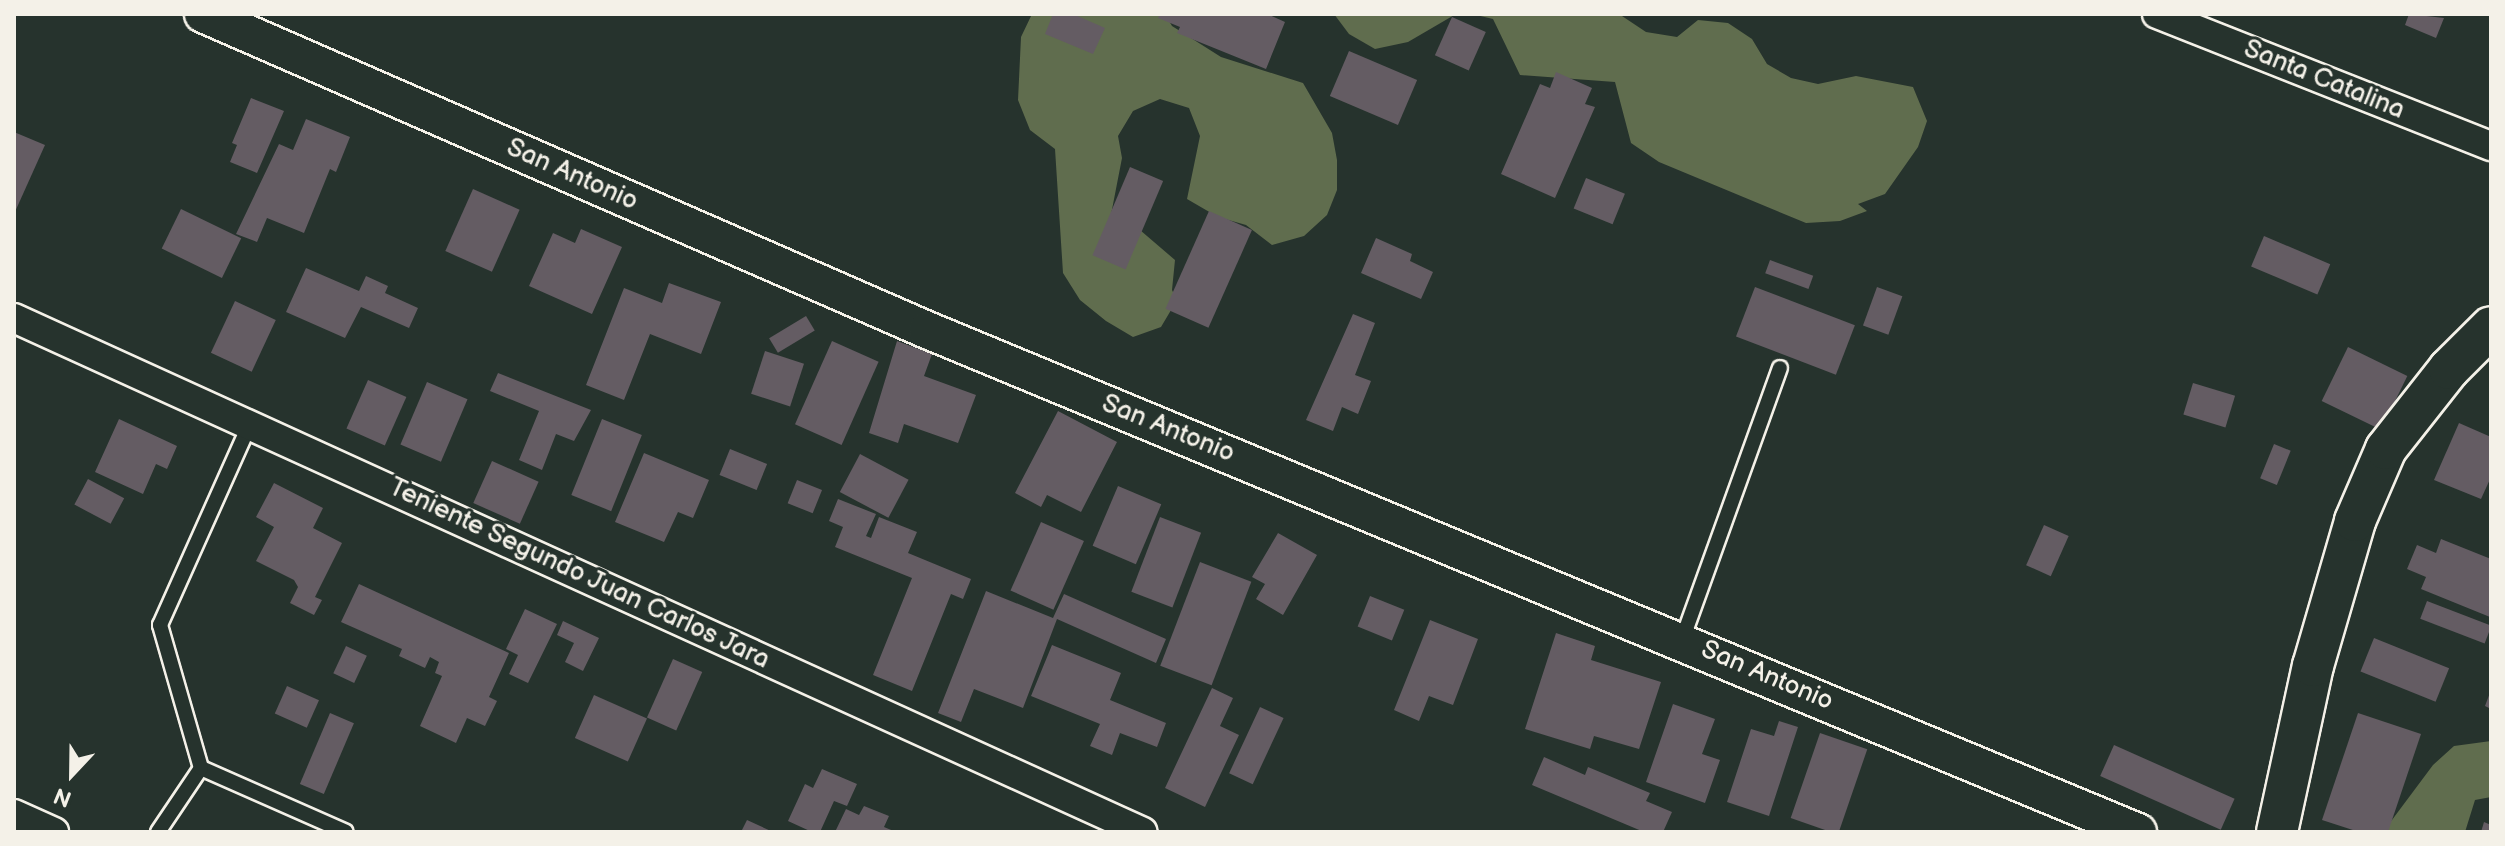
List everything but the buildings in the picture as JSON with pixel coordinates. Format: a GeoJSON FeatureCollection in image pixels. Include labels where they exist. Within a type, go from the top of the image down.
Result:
{"type":"FeatureCollection","features":[{"type":"Feature","properties":{"kind":"main road"},"geometry":{"type":"LineString","coordinates":[[2277,832],[2313,666],[2355,521],[2386,449],[2449,369],[2491,327]]}},
{"type":"Feature","properties":{"kind":"street","name":"San Antonio"},"geometry":{"type":"LineString","coordinates":[[203,14],[927,330],[1682,640],[2138,832]]}},
{"type":"Feature","properties":{"kind":"street","name":"Santa Catalina"},"geometry":{"type":"LineString","coordinates":[[2157,14],[2491,146]]}},
{"type":"Feature","properties":{"kind":"street","name":"Teniente Segundo Juan Carlos Jara"},"geometry":{"type":"LineString","coordinates":[[16,323],[250,424],[1143,832]]}},
{"type":"Feature","properties":{"kind":"street"},"geometry":{"type":"LineString","coordinates":[[14,814],[54,832]]}},
{"type":"Feature","properties":{"kind":"lane"},"geometry":{"type":"LineString","coordinates":[[1682,640],[1780,368]]}},
{"type":"Feature","properties":{"kind":"lane"},"geometry":{"type":"LineString","coordinates":[[158,832],[201,768],[160,625],[250,424]]}},
{"type":"Feature","properties":{"kind":"lane"},"geometry":{"type":"LineString","coordinates":[[201,768],[346,832]]}},
{"type":"Feature","properties":{"kind":"green space"},"geometry":{"type":"Polygon","coordinates":[[[1032,14],[1165,14],[1172,26],[1221,57],[1303,83],[1332,133],[1337,160],[1337,190],[1327,215],[1304,236],[1272,245],[1246,225],[1218,217],[1187,199],[1200,136],[1189,108],[1160,99],[1133,111],[1118,136],[1122,158],[1109,225],[1140,230],[1175,260],[1172,290],[1177,300],[1161,327],[1133,337],[1106,321],[1080,300],[1063,273],[1055,149],[1030,130],[1018,100],[1021,37],[1032,14]]]}},
{"type":"Feature","properties":{"kind":"green space"},"geometry":{"type":"Polygon","coordinates":[[[1334,14],[1456,14],[1408,42],[1375,49],[1349,34],[1334,14]]]}},
{"type":"Feature","properties":{"kind":"green space"},"geometry":{"type":"Polygon","coordinates":[[[1472,14],[1619,14],[1646,32],[1677,37],[1698,20],[1728,23],[1752,39],[1767,64],[1791,78],[1818,84],[1856,76],[1913,87],[1927,121],[1918,147],[1885,194],[1858,204],[1867,211],[1840,221],[1806,223],[1659,162],[1631,143],[1615,82],[1520,75],[1493,19],[1472,14]]]}},
{"type":"Feature","properties":{"kind":"green space"},"geometry":{"type":"Polygon","coordinates":[[[2491,741],[2491,797],[2475,800],[2465,832],[2383,832],[2433,765],[2454,746],[2491,741]]]}}]}
